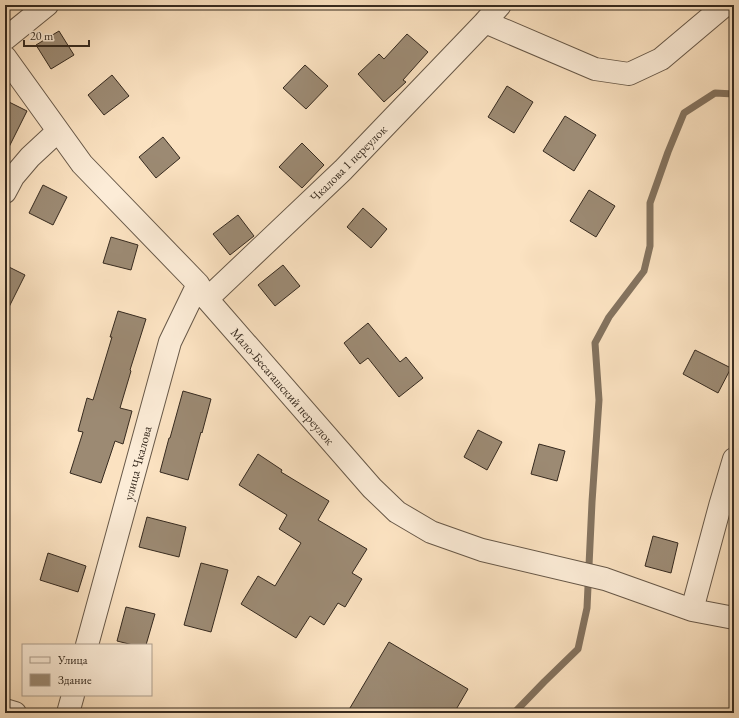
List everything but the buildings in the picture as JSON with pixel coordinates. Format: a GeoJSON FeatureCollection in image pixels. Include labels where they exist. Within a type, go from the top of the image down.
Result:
{"type":"FeatureCollection","features":[{"type":"Feature","properties":{"kind":"street"},"geometry":{"type":"LineString","coordinates":[[5,39],[47,5]]}},
{"type":"Feature","properties":{"kind":"street","name":"Чкалова 1 переулок"},"geometry":{"type":"LineString","coordinates":[[203,292],[343,170],[500,5]]}},
{"type":"Feature","properties":{"kind":"street"},"geometry":{"type":"LineString","coordinates":[[485,22],[595,69],[629,74],[661,59],[725,5]]}},
{"type":"Feature","properties":{"kind":"street","name":"Мало-Бесагашский переулок"},"geometry":{"type":"LineString","coordinates":[[5,57],[82,164],[203,292],[372,488],[397,512],[431,532],[482,550],[605,579],[692,610],[734,618]]}},
{"type":"Feature","properties":{"kind":"street"},"geometry":{"type":"LineString","coordinates":[[5,192],[13,177],[30,157],[58,130]]}},
{"type":"Feature","properties":{"kind":"street","name":"улица Чкалова"},"geometry":{"type":"LineString","coordinates":[[87,644],[170,342],[203,292]]}},
{"type":"Feature","properties":{"kind":"street"},"geometry":{"type":"LineString","coordinates":[[692,610],[734,459]]}},
{"type":"Feature","properties":{"kind":"street"},"geometry":{"type":"LineString","coordinates":[[68,713],[73,696]]}},
{"type":"Feature","properties":{"kind":"street"},"geometry":{"type":"LineString","coordinates":[[5,710],[15,713]]}},
{"type":"Feature","properties":{"kind":"waterway"},"geometry":{"type":"LineString","coordinates":[[514,713],[578,649],[587,608],[599,400],[595,343],[609,317],[644,271],[650,246],[650,203],[684,113],[715,93],[734,94]]}}]}
